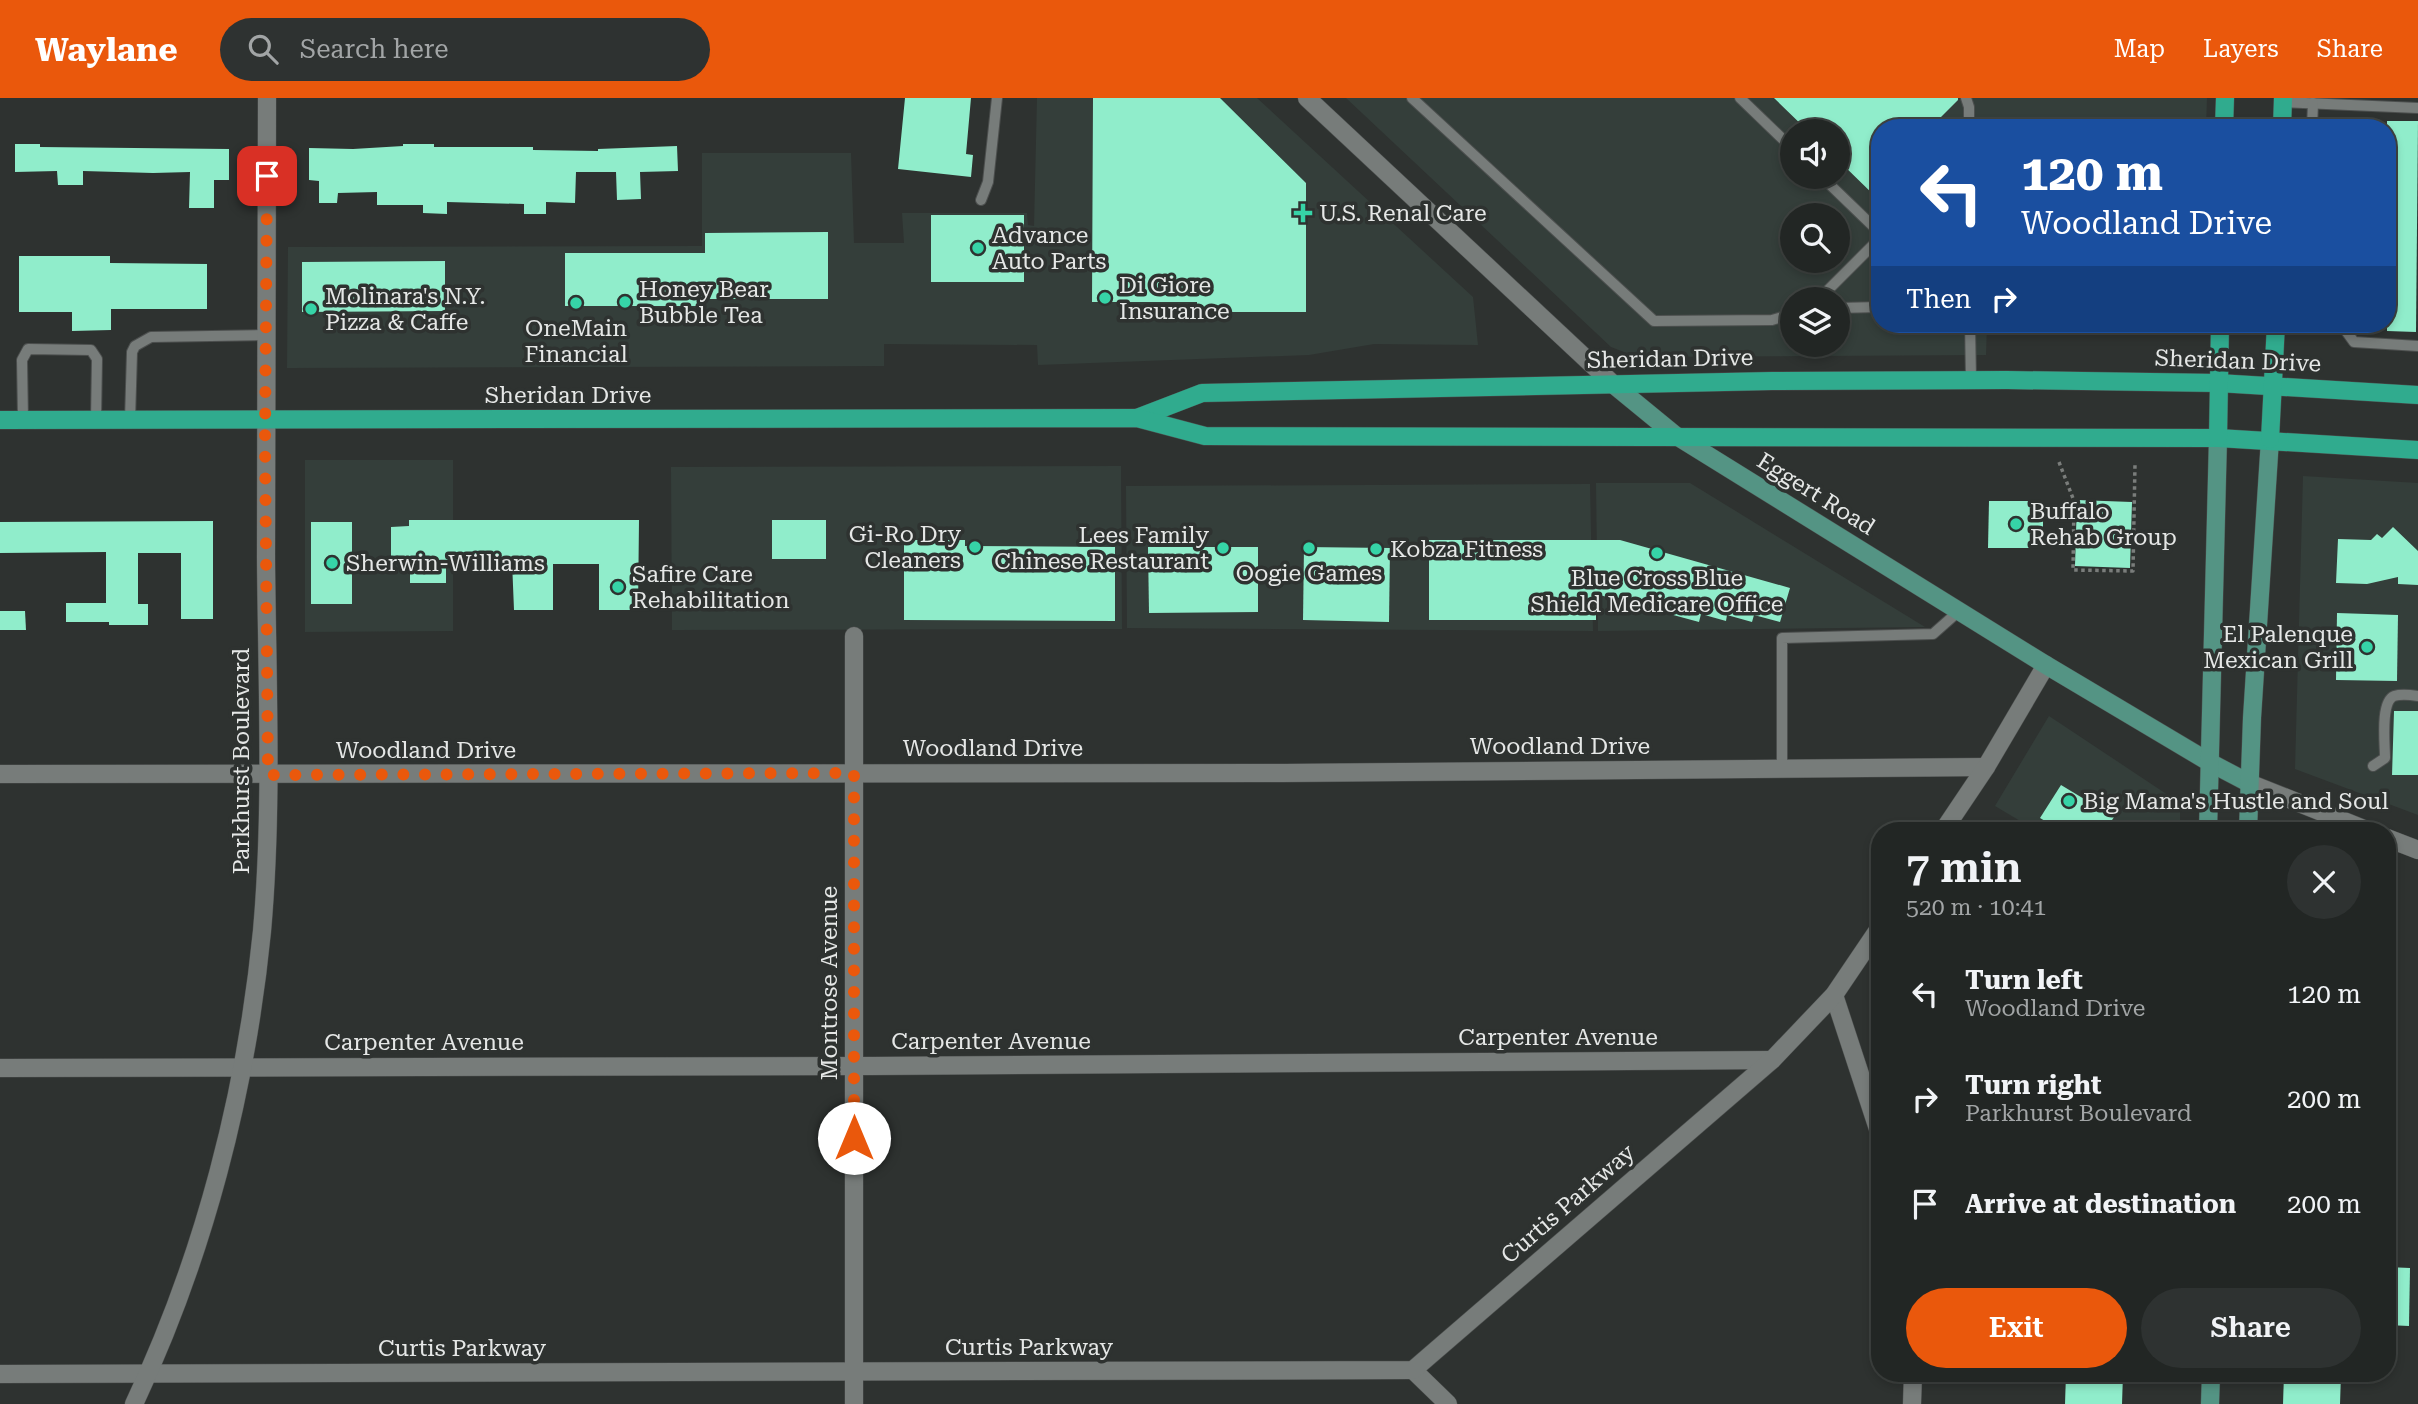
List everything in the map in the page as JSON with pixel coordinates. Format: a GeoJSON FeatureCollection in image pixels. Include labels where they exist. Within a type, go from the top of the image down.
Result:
{"type":"FeatureCollection","features":[{"type":"Feature","properties":{"kind":"main road"},"geometry":{"type":"LineString","coordinates":[[2224,119],[2225,98]]}},
{"type":"Feature","properties":{"kind":"main road"},"geometry":{"type":"LineString","coordinates":[[2282,119],[2283,100]]}},
{"type":"Feature","properties":{"kind":"main road"},"geometry":{"type":"LineString","coordinates":[[2208,822],[2220,333]]}},
{"type":"Feature","properties":{"kind":"main road"},"geometry":{"type":"LineString","coordinates":[[2248,822],[2276,333]]}},
{"type":"Feature","properties":{"kind":"main road","name":"Sheridan Drive"},"geometry":{"type":"LineString","coordinates":[[1136,418],[1202,393],[1772,381],[2218,383],[2418,395]]}},
{"type":"Feature","properties":{"kind":"main road","name":"Eggert Road"},"geometry":{"type":"LineString","coordinates":[[1614,385],[1675,435],[2046,664],[2209,762],[2249,783]]}},
{"type":"Feature","properties":{"kind":"main road","name":"Sheridan Drive"},"geometry":{"type":"LineString","coordinates":[[0,421],[1136,418],[1205,436],[2218,438],[2270,439],[2418,450]]}},
{"type":"Feature","properties":{"kind":"main road"},"geometry":{"type":"LineString","coordinates":[[2210,1404],[2211,1382]]}},
{"type":"Feature","properties":{"kind":"street","name":"Parkhurst Boulevard"},"geometry":{"type":"LineString","coordinates":[[134,1404],[201,1235],[221,1163],[242,1066],[262,932],[268,775],[265,420],[267,98]]}},
{"type":"Feature","properties":{"kind":"street","name":"Eggert Road"},"geometry":{"type":"LineString","coordinates":[[1307,98],[1614,385]]}},
{"type":"Feature","properties":{"kind":"street","name":"Montrose Avenue"},"geometry":{"type":"LineString","coordinates":[[854,1404],[855,636]]}},
{"type":"Feature","properties":{"kind":"street"},"geometry":{"type":"LineString","coordinates":[[1949,822],[1986,767],[2046,664]]}},
{"type":"Feature","properties":{"kind":"street","name":"Woodland Drive"},"geometry":{"type":"LineString","coordinates":[[0,774],[1284,773],[1986,767]]}},
{"type":"Feature","properties":{"kind":"street","name":"Eggert Road"},"geometry":{"type":"LineString","coordinates":[[2249,783],[2346,822]]}},
{"type":"Feature","properties":{"kind":"street"},"geometry":{"type":"LineString","coordinates":[[2396,841],[2418,850]]}},
{"type":"Feature","properties":{"kind":"street","name":"Curtis Parkway"},"geometry":{"type":"LineString","coordinates":[[0,1374],[1413,1370],[1772,1060],[1834,995],[1871,940]]}},
{"type":"Feature","properties":{"kind":"street"},"geometry":{"type":"LineString","coordinates":[[1834,995],[1871,1108]]}},
{"type":"Feature","properties":{"kind":"street","name":"Carpenter Avenue"},"geometry":{"type":"LineString","coordinates":[[0,1068],[1772,1060]]}},
{"type":"Feature","properties":{"kind":"street"},"geometry":{"type":"LineString","coordinates":[[1413,1370],[1448,1404]]}},
{"type":"Feature","properties":{"kind":"street"},"geometry":{"type":"LineString","coordinates":[[1912,1404],[1913,1382]]}},
{"type":"Feature","properties":{"kind":"lane"},"geometry":{"type":"LineString","coordinates":[[981,200],[988,182],[997,98]]}},
{"type":"Feature","properties":{"kind":"lane"},"geometry":{"type":"LineString","coordinates":[[1412,98],[1654,321],[1772,320],[1780,318]]}},
{"type":"Feature","properties":{"kind":"lane"},"geometry":{"type":"LineString","coordinates":[[1740,98],[1780,136]]}},
{"type":"Feature","properties":{"kind":"lane"},"geometry":{"type":"LineString","coordinates":[[1966,98],[1969,119]]}},
{"type":"Feature","properties":{"kind":"lane"},"geometry":{"type":"LineString","coordinates":[[2283,100],[2418,107]]}},
{"type":"Feature","properties":{"kind":"lane"},"geometry":{"type":"LineString","coordinates":[[2312,119],[2313,103]]}},
{"type":"Feature","properties":{"kind":"lane"},"geometry":{"type":"LineString","coordinates":[[1834,189],[1871,224]]}},
{"type":"Feature","properties":{"kind":"lane"},"geometry":{"type":"LineString","coordinates":[[1831,287],[1871,247]]}},
{"type":"Feature","properties":{"kind":"lane"},"geometry":{"type":"LineString","coordinates":[[1850,308],[1871,307]]}},
{"type":"Feature","properties":{"kind":"lane"},"geometry":{"type":"LineString","coordinates":[[1970,333],[1971,380]]}},
{"type":"Feature","properties":{"kind":"lane"},"geometry":{"type":"LineString","coordinates":[[2348,333],[2354,342],[2418,346]]}},
{"type":"Feature","properties":{"kind":"lane"},"geometry":{"type":"LineString","coordinates":[[131,420],[132,352],[135,346],[151,337],[266,335]]}},
{"type":"Feature","properties":{"kind":"lane"},"geometry":{"type":"LineString","coordinates":[[23,420],[22,360],[28,349],[91,350],[97,359],[96,420]]}},
{"type":"Feature","properties":{"kind":"lane"},"geometry":{"type":"LineString","coordinates":[[1782,769],[1782,638],[1933,634],[1959,611]]}},
{"type":"Feature","properties":{"kind":"lane"},"geometry":{"type":"LineString","coordinates":[[2373,766],[2385,758],[2385,709],[2388,701],[2393,696],[2418,696]]}},
{"type":"Feature","properties":{"kind":"path"},"geometry":{"type":"LineString","coordinates":[[2059,462],[2074,501],[2073,570],[2133,572],[2135,464]]}},
{"type":"Feature","properties":{"kind":"shaded area"},"geometry":{"type":"Polygon","coordinates":[[[1037,98],[1257,98],[1473,297],[1478,345],[1374,344],[1309,355],[1038,365],[1037,345],[884,344],[884,366],[287,368],[288,247],[702,246],[702,153],[851,153],[854,243],[904,243],[902,213],[1027,213],[1028,225],[1034,226],[1037,98]]]}},
{"type":"Feature","properties":{"kind":"shaded area"},"geometry":{"type":"Polygon","coordinates":[[[1346,98],[2207,98],[2206,119],[1871,119],[1871,333],[1987,333],[1986,355],[1850,356],[1850,287],[1780,287],[1780,356],[1637,357],[1611,347],[1346,98]]]}},
{"type":"Feature","properties":{"kind":"shaded area"},"geometry":{"type":"Polygon","coordinates":[[[305,460],[453,460],[453,631],[305,632],[305,460]]]}},
{"type":"Feature","properties":{"kind":"shaded area"},"geometry":{"type":"Polygon","coordinates":[[[1121,466],[1122,629],[672,630],[671,467],[1121,466]]]}},
{"type":"Feature","properties":{"kind":"shaded area"},"geometry":{"type":"Polygon","coordinates":[[[2303,476],[2418,483],[2418,815],[2295,769],[2303,476]]]}},
{"type":"Feature","properties":{"kind":"shaded area"},"geometry":{"type":"Polygon","coordinates":[[[1596,483],[1690,483],[1925,627],[1598,631],[1596,483]]]}},
{"type":"Feature","properties":{"kind":"shaded area"},"geometry":{"type":"Polygon","coordinates":[[[1590,484],[1593,631],[1127,628],[1126,486],[1590,484]]]}},
{"type":"Feature","properties":{"kind":"shaded area"},"geometry":{"type":"Polygon","coordinates":[[[2049,716],[2180,803],[2180,822],[2022,822],[1995,806],[2049,716]]]}},
{"type":"Feature","properties":{"kind":"building"},"geometry":{"type":"Polygon","coordinates":[[[905,98],[971,98],[966,154],[973,155],[971,177],[898,169],[905,98]]]}},
{"type":"Feature","properties":{"kind":"building"},"geometry":{"type":"Polygon","coordinates":[[[1093,98],[1220,98],[1306,183],[1306,312],[1197,312],[1197,302],[1092,302],[1093,98]]]}},
{"type":"Feature","properties":{"kind":"building"},"geometry":{"type":"Polygon","coordinates":[[[1774,98],[1958,98],[1939,119],[1871,119],[1871,192],[1850,172],[1850,119],[1796,119],[1774,98]]]}},
{"type":"Feature","properties":{"kind":"building"},"geometry":{"type":"Polygon","coordinates":[[[2396,121],[2418,121],[2416,332],[2396,331],[2396,121]]]}},
{"type":"Feature","properties":{"kind":"building"},"geometry":{"type":"Polygon","coordinates":[[[15,144],[40,144],[40,147],[229,149],[229,180],[214,180],[214,208],[189,208],[190,172],[83,171],[83,185],[58,185],[57,171],[15,172],[15,144]]]}},
{"type":"Feature","properties":{"kind":"building"},"geometry":{"type":"Polygon","coordinates":[[[403,144],[598,151],[677,146],[678,171],[640,172],[641,199],[617,200],[616,172],[576,172],[575,203],[546,202],[546,214],[524,214],[524,204],[447,202],[447,214],[423,213],[423,205],[377,205],[377,192],[338,193],[337,203],[319,203],[319,181],[309,180],[309,148],[353,149],[403,144]]]}},
{"type":"Feature","properties":{"kind":"building","name":"Advance Auto Parts"},"geometry":{"type":"Polygon","coordinates":[[[931,215],[1024,215],[1024,282],[931,282],[931,215]]]}},
{"type":"Feature","properties":{"kind":"building"},"geometry":{"type":"Polygon","coordinates":[[[828,232],[828,299],[705,299],[705,306],[565,306],[565,253],[705,253],[705,233],[828,232]]]}},
{"type":"Feature","properties":{"kind":"building"},"geometry":{"type":"Polygon","coordinates":[[[19,256],[110,256],[110,263],[207,264],[207,309],[111,309],[111,330],[72,331],[72,312],[19,312],[19,256]]]}},
{"type":"Feature","properties":{"kind":"building"},"geometry":{"type":"Polygon","coordinates":[[[445,261],[445,311],[302,312],[302,262],[445,261]]]}},
{"type":"Feature","properties":{"kind":"building"},"geometry":{"type":"Polygon","coordinates":[[[2077,500],[2132,502],[2130,568],[2075,566],[2077,500]]]}},
{"type":"Feature","properties":{"kind":"building","name":"Buffalo Rehab Group"},"geometry":{"type":"Polygon","coordinates":[[[1989,501],[2043,501],[2043,548],[1988,548],[1989,501]]]}},
{"type":"Feature","properties":{"kind":"building","name":"Safire Care Rehabilitation"},"geometry":{"type":"Polygon","coordinates":[[[409,520],[639,520],[638,610],[599,610],[599,564],[553,564],[553,610],[514,610],[512,561],[446,561],[446,583],[410,583],[410,556],[391,557],[391,527],[409,526],[409,520]]]}},
{"type":"Feature","properties":{"kind":"building"},"geometry":{"type":"Polygon","coordinates":[[[772,520],[826,520],[826,559],[772,559],[772,520]]]}},
{"type":"Feature","properties":{"kind":"building"},"geometry":{"type":"Polygon","coordinates":[[[213,521],[213,619],[181,619],[181,553],[138,553],[138,604],[148,604],[148,625],[109,625],[109,622],[66,622],[66,603],[106,603],[106,552],[0,553],[0,522],[213,521]]]}},
{"type":"Feature","properties":{"kind":"building","name":"Sherwin-Williams"},"geometry":{"type":"Polygon","coordinates":[[[311,522],[352,522],[352,604],[311,604],[311,522]]]}},
{"type":"Feature","properties":{"kind":"building"},"geometry":{"type":"Polygon","coordinates":[[[2393,527],[2418,551],[2418,585],[2398,584],[2398,577],[2367,584],[2336,583],[2338,539],[2371,540],[2377,534],[2382,538],[2393,527]]]}},
{"type":"Feature","properties":{"kind":"building"},"geometry":{"type":"Polygon","coordinates":[[[904,540],[965,540],[965,546],[1115,547],[1115,621],[904,620],[904,540]]]}},
{"type":"Feature","properties":{"kind":"building"},"geometry":{"type":"Polygon","coordinates":[[[1429,540],[1620,540],[1790,588],[1780,622],[1754,615],[1752,622],[1727,615],[1726,621],[1701,614],[1699,622],[1596,594],[1596,620],[1429,620],[1429,540]]]}},
{"type":"Feature","properties":{"kind":"building"},"geometry":{"type":"Polygon","coordinates":[[[1148,547],[1258,547],[1258,612],[1149,613],[1148,547]]]}},
{"type":"Feature","properties":{"kind":"building"},"geometry":{"type":"Polygon","coordinates":[[[1304,547],[1390,548],[1389,622],[1303,620],[1304,547]]]}},
{"type":"Feature","properties":{"kind":"building"},"geometry":{"type":"Polygon","coordinates":[[[0,611],[25,611],[26,630],[0,630],[0,611]]]}},
{"type":"Feature","properties":{"kind":"building","name":"El Palenque Mexican Grill"},"geometry":{"type":"Polygon","coordinates":[[[2337,613],[2398,615],[2397,681],[2336,680],[2337,613]]]}},
{"type":"Feature","properties":{"kind":"building"},"geometry":{"type":"Polygon","coordinates":[[[2394,711],[2418,711],[2418,775],[2392,775],[2394,711]]]}},
{"type":"Feature","properties":{"kind":"building","name":"Big Mama's Hustle and Soul"},"geometry":{"type":"Polygon","coordinates":[[[2061,785],[2114,817],[2111,822],[2047,822],[2040,818],[2061,785]]]}},
{"type":"Feature","properties":{"kind":"building"},"geometry":{"type":"Polygon","coordinates":[[[2396,1267],[2410,1268],[2409,1326],[2396,1325],[2396,1267]]]}},
{"type":"Feature","properties":{"kind":"building"},"geometry":{"type":"Polygon","coordinates":[[[2066,1382],[2123,1382],[2122,1404],[2065,1404],[2066,1382]]]}},
{"type":"Feature","properties":{"kind":"building"},"geometry":{"type":"Polygon","coordinates":[[[2284,1382],[2341,1382],[2340,1404],[2283,1404],[2284,1382]]]}},
{"type":"Feature","properties":{"kind":"place","name":"U.S. Renal Care"},"geometry":{"type":"Point","coordinates":[1303,213]}},
{"type":"Feature","properties":{"kind":"place","name":"Advance Auto Parts"},"geometry":{"type":"Point","coordinates":[978,248]}},
{"type":"Feature","properties":{"kind":"place","name":"Di Giore Insurance"},"geometry":{"type":"Point","coordinates":[1105,298]}},
{"type":"Feature","properties":{"kind":"place","name":"Honey Bear Bubble Tea"},"geometry":{"type":"Point","coordinates":[625,302]}},
{"type":"Feature","properties":{"kind":"place","name":"OneMain Financial"},"geometry":{"type":"Point","coordinates":[576,303]}},
{"type":"Feature","properties":{"kind":"place","name":"Molinara's N.Y. Pizza & Caffe"},"geometry":{"type":"Point","coordinates":[311,309]}},
{"type":"Feature","properties":{"kind":"place","name":"Buffalo Rehab Group"},"geometry":{"type":"Point","coordinates":[2016,524]}},
{"type":"Feature","properties":{"kind":"place","name":"Gi-Ro Dry Cleaners"},"geometry":{"type":"Point","coordinates":[975,547]}},
{"type":"Feature","properties":{"kind":"place","name":"Lees Family Chinese Restaurant"},"geometry":{"type":"Point","coordinates":[1223,548]}},
{"type":"Feature","properties":{"kind":"place","name":"Oogie Games"},"geometry":{"type":"Point","coordinates":[1309,548]}},
{"type":"Feature","properties":{"kind":"place","name":"Kobza Fitness"},"geometry":{"type":"Point","coordinates":[1376,549]}},
{"type":"Feature","properties":{"kind":"place","name":"Blue Cross Blue Shield Medicare Office"},"geometry":{"type":"Point","coordinates":[1657,553]}},
{"type":"Feature","properties":{"kind":"place","name":"Sherwin-Williams"},"geometry":{"type":"Point","coordinates":[332,563]}},
{"type":"Feature","properties":{"kind":"place","name":"Safire Care Rehabilitation"},"geometry":{"type":"Point","coordinates":[618,587]}},
{"type":"Feature","properties":{"kind":"place","name":"El Palenque Mexican Grill"},"geometry":{"type":"Point","coordinates":[2367,647]}},
{"type":"Feature","properties":{"kind":"place","name":"Big Mama's Hustle and Soul"},"geometry":{"type":"Point","coordinates":[2069,801]}},
{"type":"Feature","properties":{"kind":"route"},"geometry":{"type":"LineString","coordinates":[[267,176],[265,441],[268,775],[854,773],[854,1138]]}}]}
